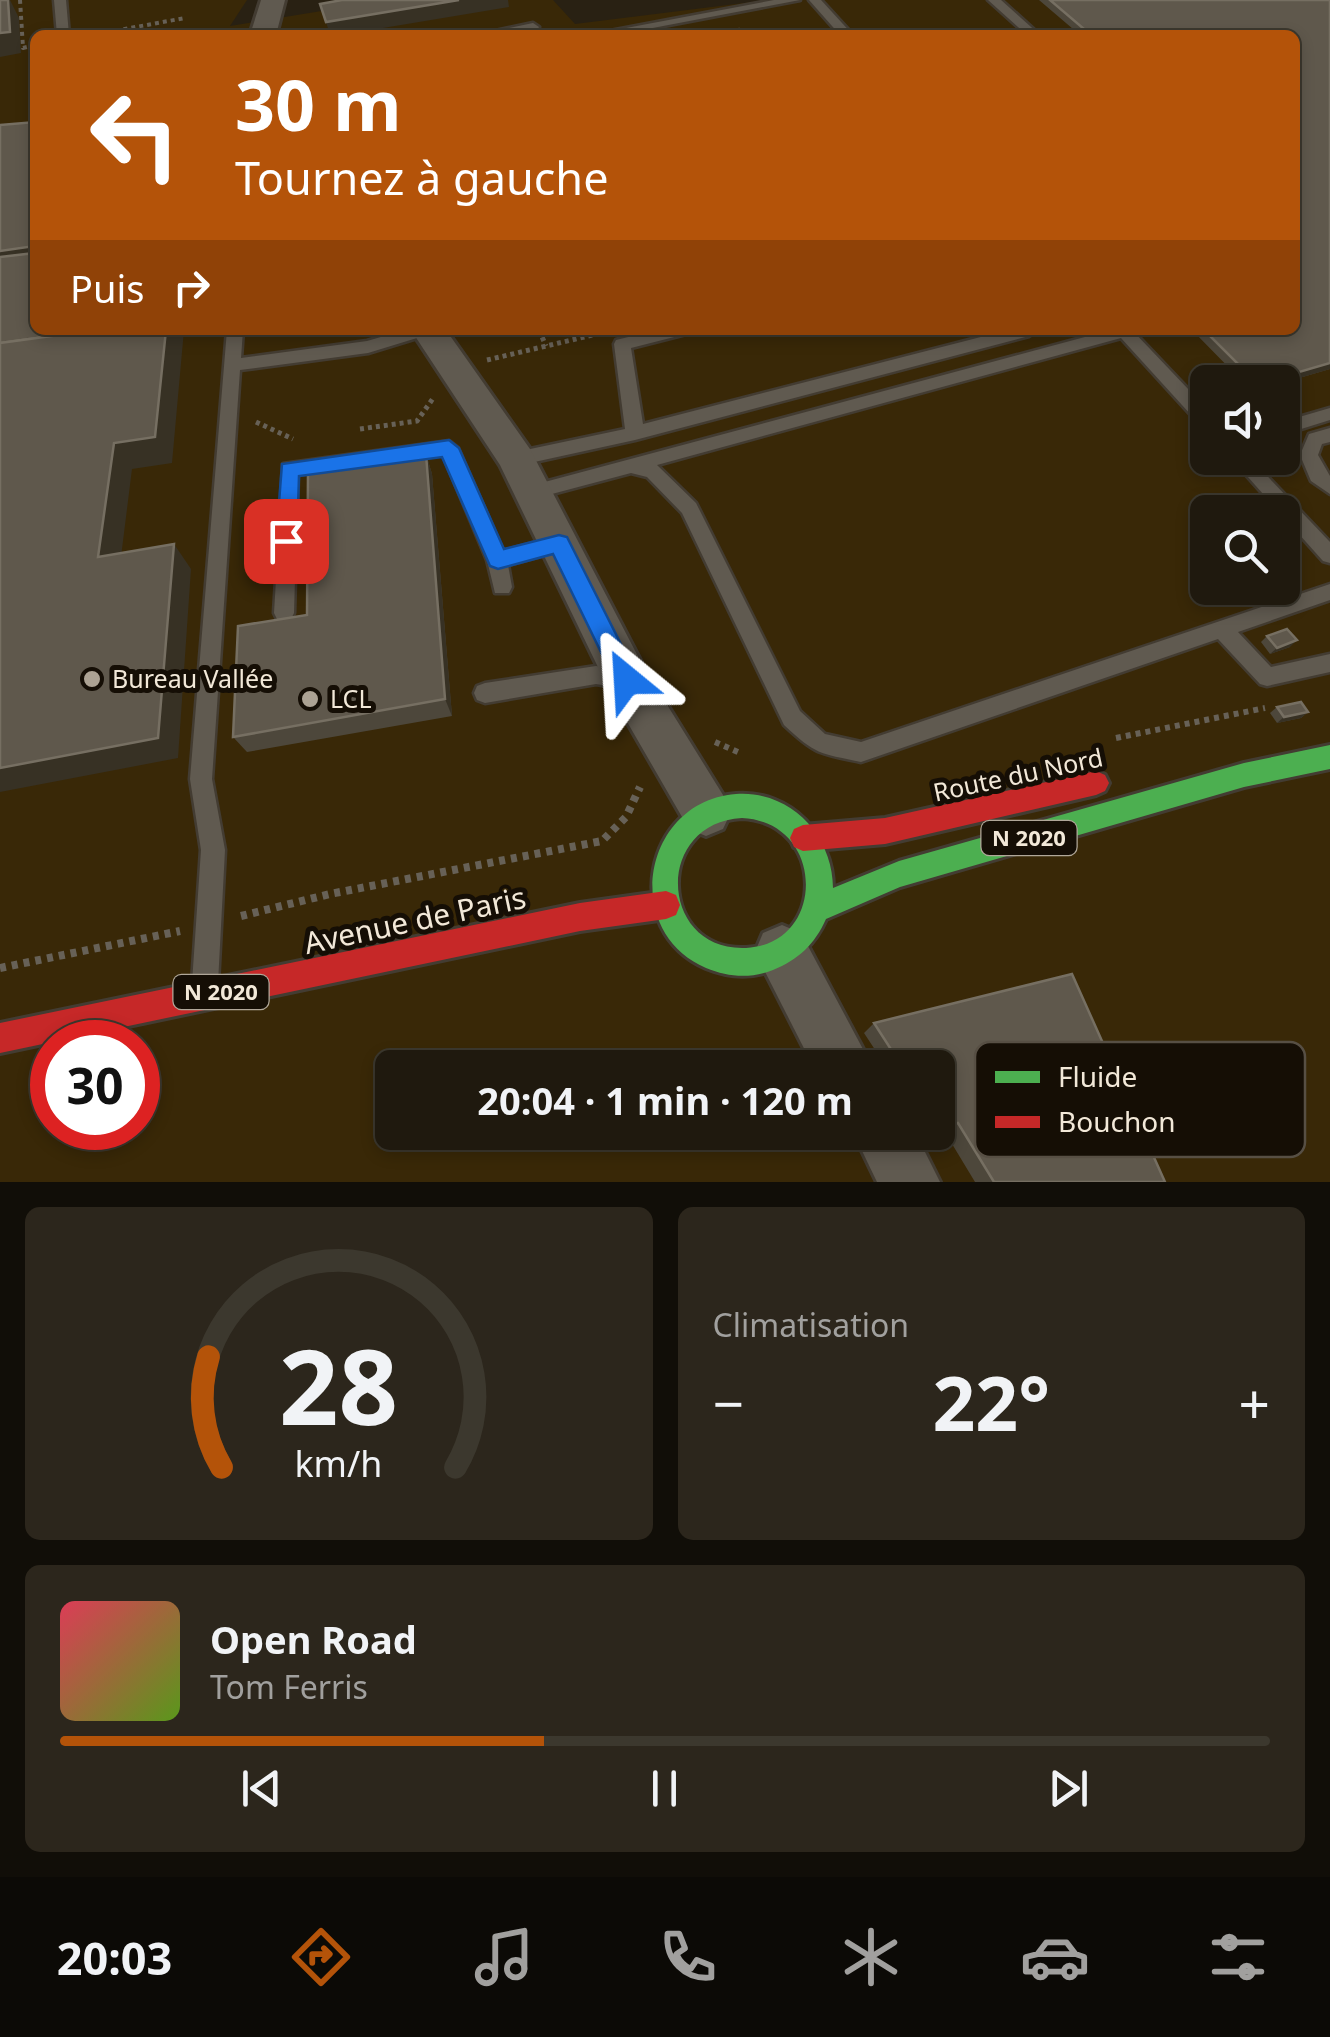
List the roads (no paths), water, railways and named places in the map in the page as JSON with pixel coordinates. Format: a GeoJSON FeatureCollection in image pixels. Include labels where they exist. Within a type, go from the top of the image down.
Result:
{"type":"FeatureCollection","features":[{"type":"Feature","properties":{"kind":"main road","name":"Route du Nord"},"geometry":{"type":"LineString","coordinates":[[817,909],[899,874],[1244,775],[1328,759]]}},
{"type":"Feature","properties":{"kind":"main road","name":"Route du Nord"},"geometry":{"type":"LineString","coordinates":[[803,838],[886,831],[1124,782],[1244,775]]}},
{"type":"Feature","properties":{"kind":"main road"},"geometry":{"type":"LineString","coordinates":[[748,806],[778,817],[803,838],[819,871],[817,909],[798,942],[756,962],[727,960],[701,949],[680,929],[666,905],[662,882],[665,860],[688,824],[706,812],[748,806]]}},
{"type":"Feature","properties":{"kind":"main road","name":"Avenue de Paris"},"geometry":{"type":"LineString","coordinates":[[0,1038],[580,917],[666,905]]}},
{"type":"Feature","properties":{"kind":"street"},"geometry":{"type":"LineString","coordinates":[[264,30],[273,0]]}},
{"type":"Feature","properties":{"kind":"street"},"geometry":{"type":"LineString","coordinates":[[429,335],[524,476],[627,680],[706,812]]}},
{"type":"Feature","properties":{"kind":"street"},"geometry":{"type":"LineString","coordinates":[[782,952],[835,1050]]}},
{"type":"Feature","properties":{"kind":"street"},"geometry":{"type":"LineString","coordinates":[[892,1150],[910,1182]]}},
{"type":"Feature","properties":{"kind":"lane"},"geometry":{"type":"LineString","coordinates":[[60,0],[63,30]]}},
{"type":"Feature","properties":{"kind":"lane"},"geometry":{"type":"LineString","coordinates":[[623,30],[794,0]]}},
{"type":"Feature","properties":{"kind":"lane"},"geometry":{"type":"LineString","coordinates":[[814,0],[842,30]]}},
{"type":"Feature","properties":{"kind":"lane"},"geometry":{"type":"LineString","coordinates":[[994,0],[1028,30]]}},
{"type":"Feature","properties":{"kind":"lane"},"geometry":{"type":"LineString","coordinates":[[510,30],[532,26]]}},
{"type":"Feature","properties":{"kind":"lane"},"geometry":{"type":"LineString","coordinates":[[205,995],[213,850],[201,779],[236,335]]}},
{"type":"Feature","properties":{"kind":"lane"},"geometry":{"type":"LineString","coordinates":[[233,364],[368,347],[409,335]]}},
{"type":"Feature","properties":{"kind":"lane"},"geometry":{"type":"LineString","coordinates":[[635,433],[622,344],[659,335]]}},
{"type":"Feature","properties":{"kind":"lane"},"geometry":{"type":"LineString","coordinates":[[524,476],[635,433],[1009,335]]}},
{"type":"Feature","properties":{"kind":"lane"},"geometry":{"type":"LineString","coordinates":[[524,476],[628,465],[1109,335]]}},
{"type":"Feature","properties":{"kind":"lane"},"geometry":{"type":"LineString","coordinates":[[1128,335],[1190,402]]}},
{"type":"Feature","properties":{"kind":"lane"},"geometry":{"type":"LineString","coordinates":[[1300,423],[1330,414]]}},
{"type":"Feature","properties":{"kind":"lane"},"geometry":{"type":"LineString","coordinates":[[1330,435],[1315,440],[1309,455],[1318,476],[1330,487]]}},
{"type":"Feature","properties":{"kind":"lane"},"geometry":{"type":"LineString","coordinates":[[284,613],[289,469],[449,448],[498,560],[502,588]]}},
{"type":"Feature","properties":{"kind":"lane"},"geometry":{"type":"LineString","coordinates":[[628,465],[653,471],[689,508],[792,718],[819,744],[861,752],[1330,592]]}},
{"type":"Feature","properties":{"kind":"lane"},"geometry":{"type":"LineString","coordinates":[[1256,475],[1330,556]]}},
{"type":"Feature","properties":{"kind":"lane"},"geometry":{"type":"LineString","coordinates":[[498,560],[559,544]]}},
{"type":"Feature","properties":{"kind":"lane"},"geometry":{"type":"LineString","coordinates":[[1222,629],[1268,676],[1330,662]]}},
{"type":"Feature","properties":{"kind":"lane"},"geometry":{"type":"LineString","coordinates":[[485,693],[596,675],[627,680]]}},
{"type":"Feature","properties":{"kind":"place","name":"Bureau Vallée"},"geometry":{"type":"Point","coordinates":[92,679]}},
{"type":"Feature","properties":{"kind":"place","name":"LCL"},"geometry":{"type":"Point","coordinates":[310,699]}}]}
